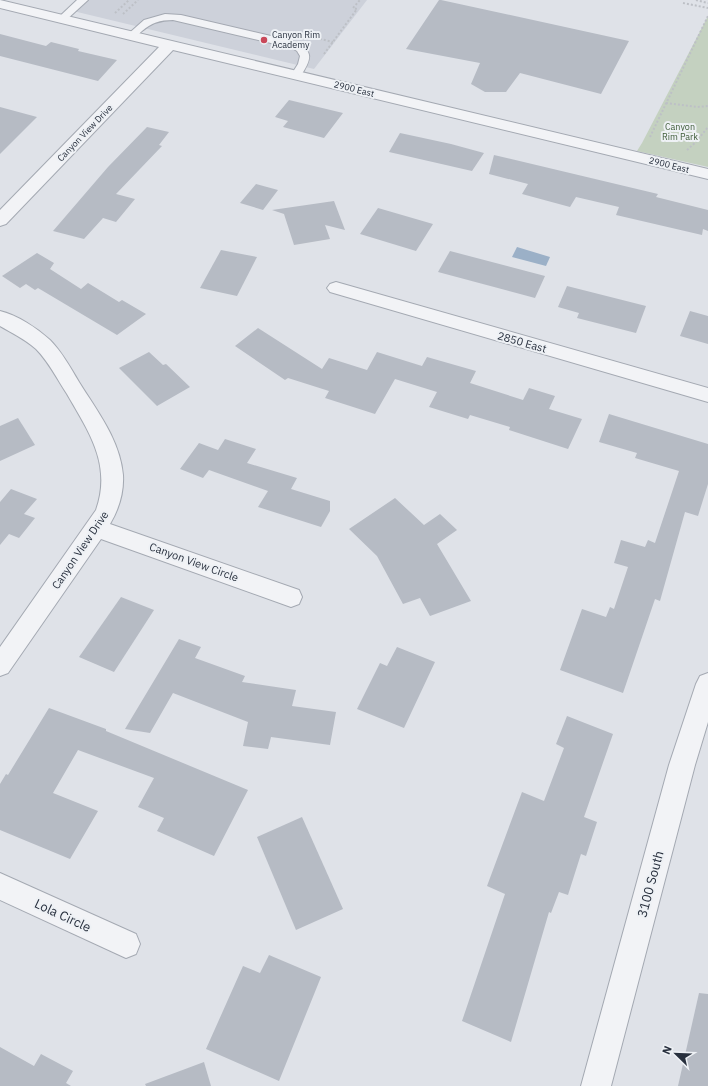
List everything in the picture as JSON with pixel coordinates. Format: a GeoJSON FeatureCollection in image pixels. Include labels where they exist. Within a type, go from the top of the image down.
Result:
{"type":"FeatureCollection","features":[{"type":"Feature","properties":{"kind":"street","name":"2900 East"},"geometry":{"type":"LineString","coordinates":[[0,4],[708,174]]}},
{"type":"Feature","properties":{"kind":"street","name":"Canyon View Drive"},"geometry":{"type":"LineString","coordinates":[[0,220],[169,45]]}},
{"type":"Feature","properties":{"kind":"street","name":"2850 East"},"geometry":{"type":"LineString","coordinates":[[336,288],[708,395]]}},
{"type":"Feature","properties":{"kind":"street","name":"Canyon View Drive"},"geometry":{"type":"LineString","coordinates":[[0,317],[28,334],[48,350],[100,431],[111,464],[113,480],[112,493],[108,508],[96,528],[0,666]]}},
{"type":"Feature","properties":{"kind":"street","name":"Canyon View Circle"},"geometry":{"type":"LineString","coordinates":[[96,528],[291,597]]}},
{"type":"Feature","properties":{"kind":"street","name":"3100 South"},"geometry":{"type":"LineString","coordinates":[[596,1086],[682,765],[703,716],[708,684]]}},
{"type":"Feature","properties":{"kind":"street","name":"Lola Circle"},"geometry":{"type":"LineString","coordinates":[[0,886],[126,944]]}},
{"type":"Feature","properties":{"kind":"lane"},"geometry":{"type":"LineString","coordinates":[[62,19],[83,0]]}},
{"type":"Feature","properties":{"kind":"lane"},"geometry":{"type":"LineString","coordinates":[[131,36],[151,19],[165,16],[181,18],[288,43],[304,51],[306,55],[306,60],[296,75]]}},
{"type":"Feature","properties":{"kind":"path"},"geometry":{"type":"LineString","coordinates":[[112,15],[129,0]]}},
{"type":"Feature","properties":{"kind":"path"},"geometry":{"type":"LineString","coordinates":[[126,12],[138,0]]}},
{"type":"Feature","properties":{"kind":"path"},"geometry":{"type":"LineString","coordinates":[[320,58],[358,9],[353,8],[360,0]]}},
{"type":"Feature","properties":{"kind":"path"},"geometry":{"type":"LineString","coordinates":[[696,0],[708,3]]}},
{"type":"Feature","properties":{"kind":"path"},"geometry":{"type":"LineString","coordinates":[[682,3],[708,8]]}},
{"type":"Feature","properties":{"kind":"path"},"geometry":{"type":"LineString","coordinates":[[650,137],[708,16]]}},
{"type":"Feature","properties":{"kind":"path"},"geometry":{"type":"LineString","coordinates":[[702,27],[708,26]]}},
{"type":"Feature","properties":{"kind":"path"},"geometry":{"type":"LineString","coordinates":[[666,103],[697,107],[708,106]]}},
{"type":"Feature","properties":{"kind":"path"},"geometry":{"type":"LineString","coordinates":[[685,151],[696,142],[708,127]]}},
{"type":"Feature","properties":{"kind":"shaded area","name":"Canyon Rim Academy"},"geometry":{"type":"Polygon","coordinates":[[[80,0],[367,0],[314,69],[69,10],[80,0]]]}},
{"type":"Feature","properties":{"kind":"green space","name":"Canyon Rim Park"},"geometry":{"type":"Polygon","coordinates":[[[708,16],[708,167],[637,151],[642,143],[708,16]]]}},
{"type":"Feature","properties":{"kind":"water"},"geometry":{"type":"Polygon","coordinates":[[[517,247],[550,257],[546,266],[512,257],[517,247]]]}},
{"type":"Feature","properties":{"kind":"building"},"geometry":{"type":"Polygon","coordinates":[[[439,0],[629,41],[601,94],[520,73],[506,92],[485,92],[471,84],[480,63],[406,49],[439,0]]]}},
{"type":"Feature","properties":{"kind":"building"},"geometry":{"type":"Polygon","coordinates":[[[0,34],[46,46],[51,42],[79,49],[78,51],[117,60],[98,81],[0,56],[0,34]]]}},
{"type":"Feature","properties":{"kind":"building"},"geometry":{"type":"Polygon","coordinates":[[[289,100],[343,113],[324,138],[283,127],[288,121],[275,117],[289,100]]]}},
{"type":"Feature","properties":{"kind":"building"},"geometry":{"type":"Polygon","coordinates":[[[0,107],[37,117],[0,154],[0,107]]]}},
{"type":"Feature","properties":{"kind":"building"},"geometry":{"type":"Polygon","coordinates":[[[147,127],[169,132],[159,145],[162,146],[116,194],[135,199],[116,222],[103,218],[84,239],[53,231],[108,167],[147,127]]]}},
{"type":"Feature","properties":{"kind":"building"},"geometry":{"type":"Polygon","coordinates":[[[400,133],[484,153],[472,171],[389,152],[400,133]]]}},
{"type":"Feature","properties":{"kind":"building"},"geometry":{"type":"Polygon","coordinates":[[[494,155],[658,194],[656,197],[708,210],[708,231],[703,229],[702,235],[616,215],[619,207],[576,197],[570,207],[522,194],[528,184],[489,174],[494,155]]]}},
{"type":"Feature","properties":{"kind":"building"},"geometry":{"type":"Polygon","coordinates":[[[256,184],[278,190],[263,210],[240,203],[256,184]]]}},
{"type":"Feature","properties":{"kind":"building"},"geometry":{"type":"Polygon","coordinates":[[[334,201],[345,230],[325,225],[330,239],[294,245],[284,214],[272,210],[334,201]]]}},
{"type":"Feature","properties":{"kind":"building"},"geometry":{"type":"Polygon","coordinates":[[[378,208],[433,224],[416,251],[360,234],[378,208]]]}},
{"type":"Feature","properties":{"kind":"building"},"geometry":{"type":"Polygon","coordinates":[[[221,250],[257,257],[237,296],[200,288],[221,250]]]}},
{"type":"Feature","properties":{"kind":"building"},"geometry":{"type":"Polygon","coordinates":[[[450,251],[545,276],[535,298],[438,272],[450,251]]]}},
{"type":"Feature","properties":{"kind":"building"},"geometry":{"type":"Polygon","coordinates":[[[37,253],[54,263],[50,269],[81,289],[88,283],[119,302],[122,300],[146,314],[117,335],[38,288],[35,290],[26,284],[20,288],[2,276],[37,253]]]}},
{"type":"Feature","properties":{"kind":"building"},"geometry":{"type":"Polygon","coordinates":[[[567,286],[646,306],[636,333],[577,318],[579,313],[558,307],[567,286]]]}},
{"type":"Feature","properties":{"kind":"building"},"geometry":{"type":"Polygon","coordinates":[[[690,311],[708,316],[708,344],[680,336],[690,311]]]}},
{"type":"Feature","properties":{"kind":"building"},"geometry":{"type":"Polygon","coordinates":[[[258,328],[322,369],[329,358],[367,370],[377,352],[422,366],[427,357],[476,371],[470,383],[523,400],[529,388],[555,396],[549,409],[582,419],[568,449],[509,430],[510,427],[470,415],[468,419],[429,407],[437,392],[395,379],[375,414],[325,398],[329,391],[288,378],[285,380],[235,346],[258,328]]]}},
{"type":"Feature","properties":{"kind":"building"},"geometry":{"type":"Polygon","coordinates":[[[149,352],[163,365],[166,364],[190,387],[157,406],[119,368],[149,352]]]}},
{"type":"Feature","properties":{"kind":"building"},"geometry":{"type":"Polygon","coordinates":[[[609,414],[708,444],[708,484],[698,516],[685,512],[660,601],[655,599],[623,693],[560,670],[582,609],[606,617],[610,607],[614,609],[628,567],[614,563],[621,540],[645,547],[648,540],[655,543],[679,471],[635,458],[637,453],[599,442],[609,414]]]}},
{"type":"Feature","properties":{"kind":"building"},"geometry":{"type":"Polygon","coordinates":[[[18,418],[35,445],[0,461],[0,426],[18,418]]]}},
{"type":"Feature","properties":{"kind":"building"},"geometry":{"type":"Polygon","coordinates":[[[225,439],[256,449],[247,463],[297,478],[291,489],[330,501],[330,511],[321,527],[258,507],[268,491],[209,470],[203,478],[180,469],[199,443],[218,450],[225,439]]]}},
{"type":"Feature","properties":{"kind":"building"},"geometry":{"type":"Polygon","coordinates":[[[11,489],[37,499],[24,514],[35,518],[19,538],[9,534],[0,545],[0,502],[11,489]]]}},
{"type":"Feature","properties":{"kind":"building"},"geometry":{"type":"Polygon","coordinates":[[[395,498],[424,525],[440,514],[457,530],[437,544],[471,601],[430,616],[420,598],[403,604],[377,556],[349,529],[395,498]]]}},
{"type":"Feature","properties":{"kind":"building"},"geometry":{"type":"Polygon","coordinates":[[[121,597],[154,610],[114,672],[79,657],[121,597]]]}},
{"type":"Feature","properties":{"kind":"building"},"geometry":{"type":"Polygon","coordinates":[[[179,639],[201,647],[195,658],[245,676],[242,682],[296,690],[292,706],[336,712],[330,745],[271,737],[268,749],[243,746],[248,722],[173,693],[150,733],[125,729],[179,639]]]}},
{"type":"Feature","properties":{"kind":"building"},"geometry":{"type":"Polygon","coordinates":[[[397,647],[435,662],[404,728],[357,709],[380,663],[387,666],[397,647]]]}},
{"type":"Feature","properties":{"kind":"building"},"geometry":{"type":"Polygon","coordinates":[[[49,708],[106,729],[106,731],[248,790],[214,856],[157,831],[164,818],[138,807],[154,778],[78,750],[53,793],[98,811],[70,859],[0,830],[0,784],[6,774],[8,775],[49,708]]]}},
{"type":"Feature","properties":{"kind":"building"},"geometry":{"type":"Polygon","coordinates":[[[567,716],[613,734],[584,817],[597,822],[586,856],[581,854],[568,895],[559,892],[551,913],[549,912],[511,1042],[462,1021],[505,894],[487,886],[522,792],[544,801],[564,748],[556,744],[567,716]]]}},
{"type":"Feature","properties":{"kind":"building"},"geometry":{"type":"Polygon","coordinates":[[[302,817],[343,909],[296,930],[257,837],[302,817]]]}},
{"type":"Feature","properties":{"kind":"building"},"geometry":{"type":"Polygon","coordinates":[[[269,955],[321,977],[279,1081],[206,1049],[243,966],[260,973],[269,955]]]}},
{"type":"Feature","properties":{"kind":"building"},"geometry":{"type":"Polygon","coordinates":[[[699,993],[708,994],[708,1086],[678,1086],[699,993]]]}},
{"type":"Feature","properties":{"kind":"building"},"geometry":{"type":"Polygon","coordinates":[[[0,1047],[34,1066],[41,1054],[73,1071],[66,1083],[71,1086],[0,1086],[0,1047]]]}},
{"type":"Feature","properties":{"kind":"building"},"geometry":{"type":"Polygon","coordinates":[[[204,1062],[211,1086],[146,1086],[145,1084],[204,1062]]]}},
{"type":"Feature","properties":{"kind":"place","name":"Canyon Rim Academy"},"geometry":{"type":"Point","coordinates":[264,40]}}]}
